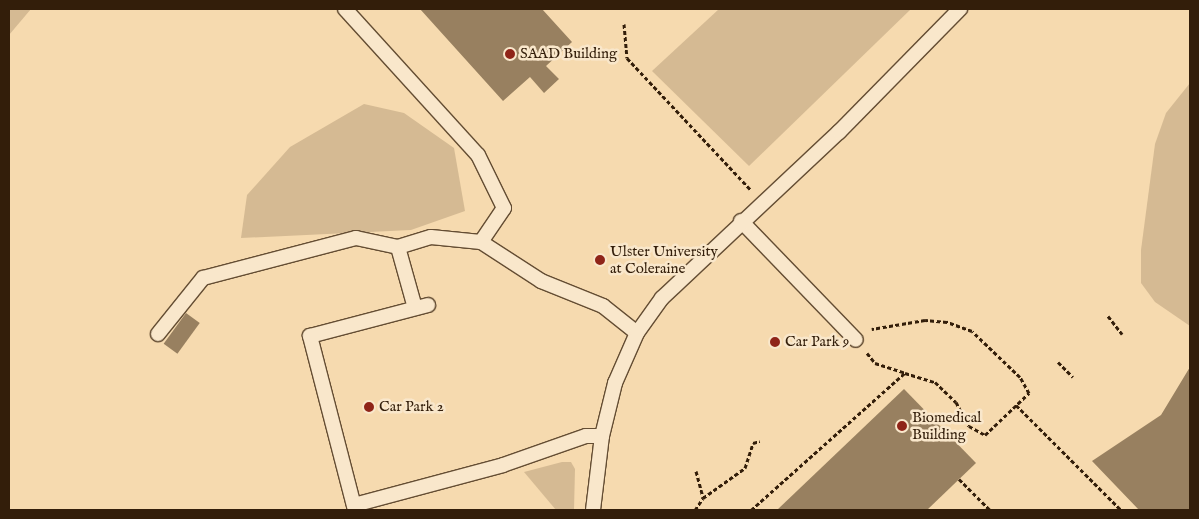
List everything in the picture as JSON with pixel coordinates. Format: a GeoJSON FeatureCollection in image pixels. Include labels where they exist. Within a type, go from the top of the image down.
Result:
{"type":"FeatureCollection","features":[{"type":"Feature","properties":{"kind":"lane"},"geometry":{"type":"LineString","coordinates":[[345,9],[478,155],[504,208],[481,242]]}},
{"type":"Feature","properties":{"kind":"lane"},"geometry":{"type":"LineString","coordinates":[[593,510],[602,436],[615,383],[637,334],[662,298],[741,221],[839,132],[960,9]]}},
{"type":"Feature","properties":{"kind":"lane"},"geometry":{"type":"LineString","coordinates":[[741,221],[856,340]]}},
{"type":"Feature","properties":{"kind":"lane"},"geometry":{"type":"LineString","coordinates":[[158,334],[203,278],[356,238],[398,247],[431,238],[481,242],[541,281],[603,306],[637,334]]}},
{"type":"Feature","properties":{"kind":"lane"},"geometry":{"type":"LineString","coordinates":[[398,247],[422,306],[310,336],[354,507],[503,465],[586,436],[602,436]]}},
{"type":"Feature","properties":{"kind":"path"},"geometry":{"type":"LineString","coordinates":[[624,24],[627,58],[752,190],[758,185]]}},
{"type":"Feature","properties":{"kind":"path"},"geometry":{"type":"LineString","coordinates":[[1108,316],[1122,334]]}},
{"type":"Feature","properties":{"kind":"path"},"geometry":{"type":"LineString","coordinates":[[856,340],[875,363],[935,382],[956,402],[968,426],[985,435],[1029,393],[1020,377],[972,331],[947,322],[924,320],[868,329]]}},
{"type":"Feature","properties":{"kind":"path"},"geometry":{"type":"LineString","coordinates":[[1058,362],[1073,378]]}},
{"type":"Feature","properties":{"kind":"path"},"geometry":{"type":"LineString","coordinates":[[751,510],[905,373]]}},
{"type":"Feature","properties":{"kind":"path"},"geometry":{"type":"LineString","coordinates":[[1016,405],[1121,510]]}},
{"type":"Feature","properties":{"kind":"path"},"geometry":{"type":"LineString","coordinates":[[695,510],[703,498],[745,468],[753,443],[760,441]]}},
{"type":"Feature","properties":{"kind":"path"},"geometry":{"type":"LineString","coordinates":[[696,470],[703,498]]}},
{"type":"Feature","properties":{"kind":"path"},"geometry":{"type":"LineString","coordinates":[[960,479],[990,510]]}},
{"type":"Feature","properties":{"kind":"shaded area"},"geometry":{"type":"Polygon","coordinates":[[[9,9],[31,9],[9,35],[9,9]]]}},
{"type":"Feature","properties":{"kind":"shaded area"},"geometry":{"type":"Polygon","coordinates":[[[719,9],[911,9],[749,166],[652,71],[719,9]]]}},
{"type":"Feature","properties":{"kind":"shaded area"},"geometry":{"type":"Polygon","coordinates":[[[1190,83],[1190,326],[1155,302],[1141,283],[1141,250],[1155,144],[1166,113],[1190,83]]]}},
{"type":"Feature","properties":{"kind":"shaded area"},"geometry":{"type":"Polygon","coordinates":[[[364,104],[404,113],[454,148],[465,211],[411,230],[241,238],[247,195],[290,147],[364,104]]]}},
{"type":"Feature","properties":{"kind":"shaded area"},"geometry":{"type":"Polygon","coordinates":[[[562,462],[571,462],[575,469],[574,510],[556,510],[524,472],[562,462]]]}},
{"type":"Feature","properties":{"kind":"building","name":"SAAD Building"},"geometry":{"type":"Polygon","coordinates":[[[420,9],[542,9],[572,42],[546,66],[559,79],[544,93],[530,77],[503,101],[420,9]]]}},
{"type":"Feature","properties":{"kind":"building"},"geometry":{"type":"Polygon","coordinates":[[[186,313],[200,323],[177,354],[164,344],[186,313]]]}},
{"type":"Feature","properties":{"kind":"building"},"geometry":{"type":"Polygon","coordinates":[[[1190,367],[1190,510],[1139,510],[1092,461],[1161,415],[1190,367]]]}},
{"type":"Feature","properties":{"kind":"building","name":"Biomedical Building"},"geometry":{"type":"Polygon","coordinates":[[[904,389],[976,463],[927,510],[777,510],[904,389]]]}},
{"type":"Feature","properties":{"kind":"place","name":"SAAD Building"},"geometry":{"type":"Point","coordinates":[510,54]}},
{"type":"Feature","properties":{"kind":"place","name":"Ulster University at Coleraine"},"geometry":{"type":"Point","coordinates":[600,260]}},
{"type":"Feature","properties":{"kind":"place","name":"Car Park 9"},"geometry":{"type":"Point","coordinates":[775,342]}},
{"type":"Feature","properties":{"kind":"place","name":"Car Park 2"},"geometry":{"type":"Point","coordinates":[369,407]}},
{"type":"Feature","properties":{"kind":"place","name":"Biomedical Building"},"geometry":{"type":"Point","coordinates":[902,426]}}]}
